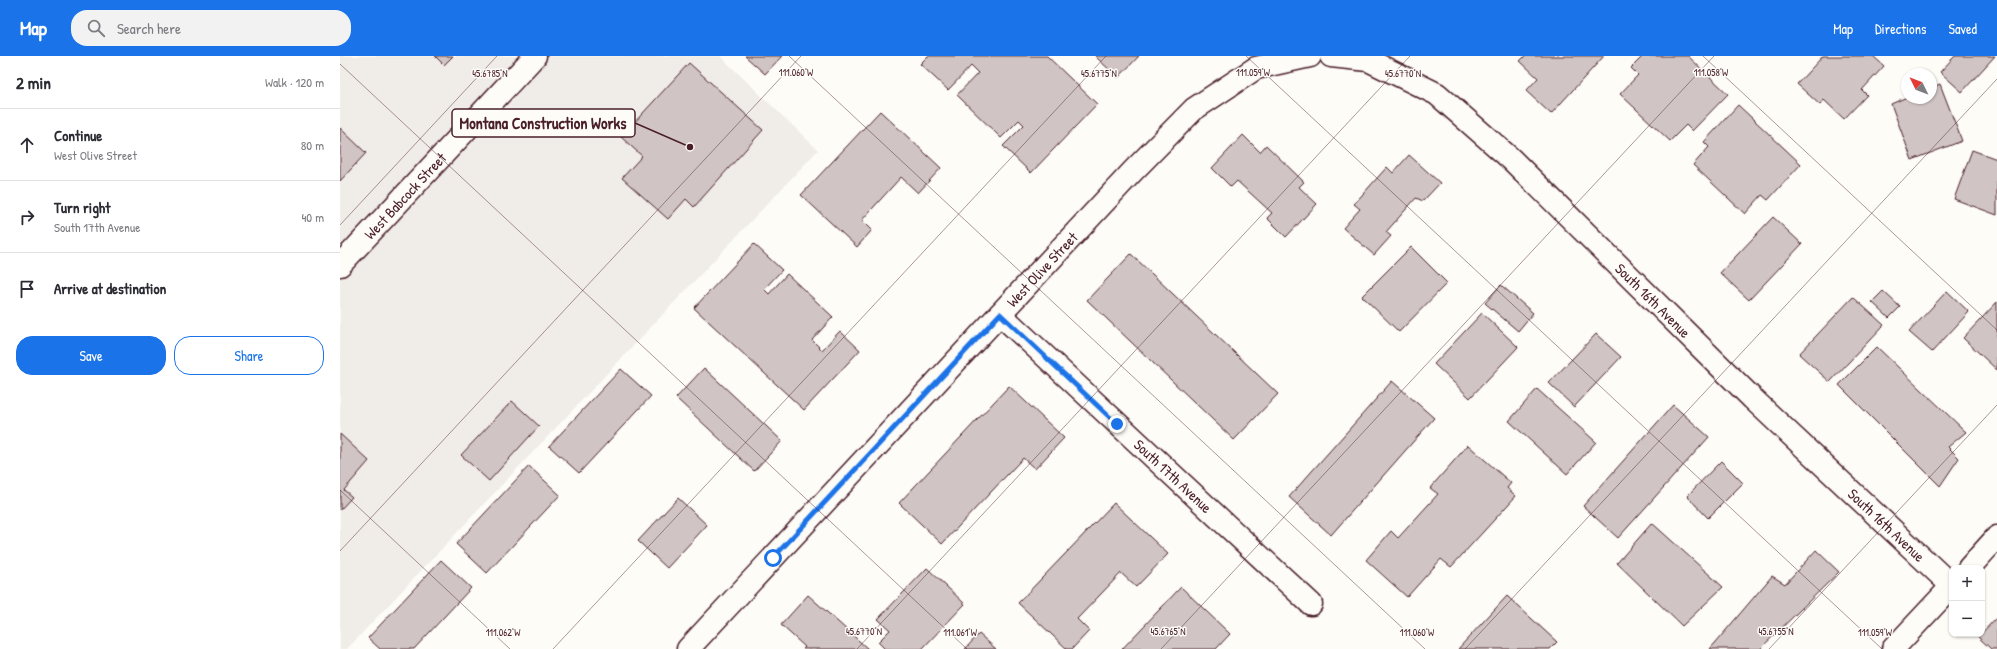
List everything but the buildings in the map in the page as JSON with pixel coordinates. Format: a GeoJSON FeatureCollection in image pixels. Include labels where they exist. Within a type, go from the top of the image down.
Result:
{"type":"FeatureCollection","features":[{"type":"Feature","properties":{"kind":"street","name":"West Babcock Street"},"geometry":{"type":"LineString","coordinates":[[340,265],[535,56]]}},
{"type":"Feature","properties":{"kind":"street","name":"West Olive Street"},"geometry":{"type":"LineString","coordinates":[[688,649],[1133,171],[1194,109],[1256,68],[1310,56]]}},
{"type":"Feature","properties":{"kind":"street","name":"South 16th Avenue"},"geometry":{"type":"LineString","coordinates":[[1331,56],[1368,60],[1437,94],[1511,159],[1753,399],[1949,583]]}},
{"type":"Feature","properties":{"kind":"street","name":"South 17th Avenue"},"geometry":{"type":"LineString","coordinates":[[1000,314],[1311,604]]}},
{"type":"Feature","properties":{"kind":"street"},"geometry":{"type":"LineString","coordinates":[[1972,565],[1997,538]]}},
{"type":"Feature","properties":{"kind":"street"},"geometry":{"type":"LineString","coordinates":[[1893,649],[1949,589]]}},
{"type":"Feature","properties":{"kind":"shaded area"},"geometry":{"type":"Polygon","coordinates":[[[340,56],[720,56],[818,150],[347,649],[340,649],[340,56]]]}},
{"type":"Feature","properties":{"kind":"place","name":"Montana Construction Works"},"geometry":{"type":"Point","coordinates":[690,147]}},
{"type":"Feature","properties":{"kind":"route"},"geometry":{"type":"LineString","coordinates":[[773,558],[1000,314],[1117,424]]}}]}
